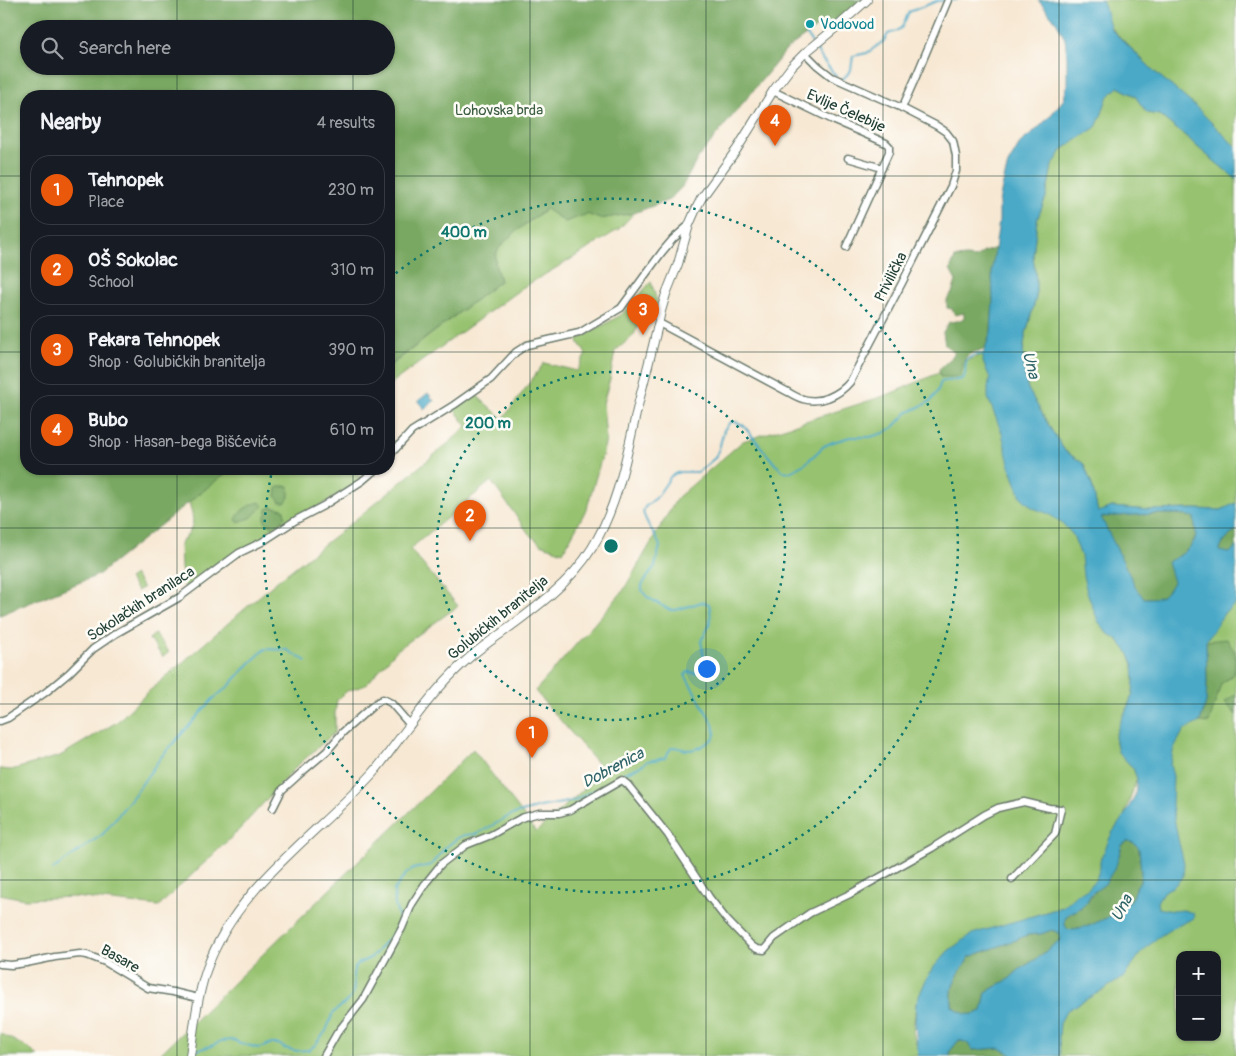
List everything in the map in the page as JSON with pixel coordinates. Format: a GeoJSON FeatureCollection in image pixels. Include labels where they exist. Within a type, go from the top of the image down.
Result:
{"type":"FeatureCollection","features":[{"type":"Feature","properties":{"kind":"street","name":"Golubićkih branitelja"},"geometry":{"type":"LineString","coordinates":[[190,1056],[198,998],[207,968],[217,945],[243,904],[258,886],[374,772],[434,694],[452,674],[475,653],[564,583],[592,550],[611,511],[625,462],[666,294],[696,208],[792,66],[867,0]]}},
{"type":"Feature","properties":{"kind":"street"},"geometry":{"type":"LineString","coordinates":[[902,108],[948,0]]}},
{"type":"Feature","properties":{"kind":"street","name":"Privilička"},"geometry":{"type":"LineString","coordinates":[[659,323],[798,398],[806,400],[822,399],[840,392],[850,382],[951,186],[956,171],[955,149],[950,136],[938,126],[832,77],[805,53]]}},
{"type":"Feature","properties":{"kind":"street","name":"Evlije Čelebije"},"geometry":{"type":"LineString","coordinates":[[773,92],[886,142],[889,146],[889,152],[846,247]]}},
{"type":"Feature","properties":{"kind":"street"},"geometry":{"type":"LineString","coordinates":[[848,158],[882,168]]}},
{"type":"Feature","properties":{"kind":"street"},"geometry":{"type":"LineString","coordinates":[[395,449],[412,431],[491,379],[522,348],[527,345],[579,333],[621,308],[662,252],[673,239],[689,226]]}},
{"type":"Feature","properties":{"kind":"street","name":"Sokolačkih branilaca"},"geometry":{"type":"LineString","coordinates":[[0,721],[8,718],[46,692],[93,649],[115,634],[179,598],[239,553],[262,542],[296,520],[323,506],[369,475]]}},
{"type":"Feature","properties":{"kind":"street"},"geometry":{"type":"LineString","coordinates":[[273,808],[282,790],[327,751],[343,732],[376,703],[383,699],[391,703],[410,725]]}},
{"type":"Feature","properties":{"kind":"street"},"geometry":{"type":"LineString","coordinates":[[324,1056],[338,1033],[363,1000],[402,928],[412,904],[441,864],[466,845],[490,835],[521,818],[539,813],[559,813],[570,810],[620,780],[624,780],[668,835],[726,919],[757,949],[764,950],[774,938],[810,913],[850,894],[998,808],[1024,802],[1061,810],[1056,834],[1012,880]]}},
{"type":"Feature","properties":{"kind":"street","name":"Basare"},"geometry":{"type":"LineString","coordinates":[[0,964],[26,964],[63,956],[87,955],[105,962],[148,988],[198,998]]}},
{"type":"Feature","properties":{"kind":"green space","name":"Lohovska brda"},"geometry":{"type":"Polygon","coordinates":[[[0,0],[867,0],[839,25],[824,22],[788,48],[698,158],[682,187],[669,200],[634,213],[600,219],[587,214],[565,222],[546,209],[518,230],[499,248],[495,260],[500,281],[395,361],[395,90],[20,90],[20,475],[223,475],[98,575],[0,615],[0,0]]]}},
{"type":"Feature","properties":{"kind":"green space"},"geometry":{"type":"Polygon","coordinates":[[[1099,0],[1236,0],[1236,147],[1197,108],[1155,72],[1111,28],[1099,0]]]}},
{"type":"Feature","properties":{"kind":"green space"},"geometry":{"type":"Polygon","coordinates":[[[1118,87],[1135,96],[1147,113],[1159,115],[1236,179],[1236,503],[1221,510],[1149,510],[1112,507],[1098,512],[1092,485],[1084,464],[1065,451],[1028,389],[1025,377],[1023,354],[1025,337],[1036,298],[1033,256],[1037,220],[1046,197],[1052,166],[1063,149],[1096,127],[1107,97],[1118,87]]]}},
{"type":"Feature","properties":{"kind":"green space"},"geometry":{"type":"Polygon","coordinates":[[[546,209],[565,222],[587,214],[600,219],[634,213],[619,229],[522,288],[395,381],[395,362],[500,281],[496,268],[496,254],[499,248],[518,230],[546,209]]]}},
{"type":"Feature","properties":{"kind":"green space"},"geometry":{"type":"Polygon","coordinates":[[[996,248],[992,270],[991,332],[985,349],[966,357],[960,377],[940,377],[939,369],[955,353],[945,345],[943,332],[949,322],[964,318],[964,313],[955,315],[952,309],[947,308],[947,300],[952,293],[956,281],[950,270],[955,258],[975,258],[984,252],[996,248]]]}},
{"type":"Feature","properties":{"kind":"green space"},"geometry":{"type":"Polygon","coordinates":[[[651,282],[658,304],[649,307],[633,336],[615,351],[603,403],[606,440],[602,456],[587,508],[563,552],[541,544],[529,534],[491,481],[410,549],[458,606],[397,650],[366,685],[347,691],[337,700],[335,732],[296,767],[239,830],[159,906],[74,897],[24,899],[0,894],[0,769],[11,770],[60,756],[117,722],[147,693],[276,582],[451,441],[467,426],[454,409],[475,394],[503,419],[544,363],[577,371],[586,354],[577,340],[621,315],[651,282]]]}},
{"type":"Feature","properties":{"kind":"green space"},"geometry":{"type":"Polygon","coordinates":[[[983,354],[1020,457],[1064,513],[1117,639],[1128,652],[1133,664],[1133,693],[1115,737],[1118,752],[1133,768],[1137,778],[1110,857],[1095,884],[1076,902],[1014,922],[930,975],[916,1003],[913,1032],[919,1056],[158,1056],[473,749],[536,832],[604,771],[535,691],[623,591],[677,498],[743,441],[887,395],[983,354]]]}},
{"type":"Feature","properties":{"kind":"green space"},"geometry":{"type":"Polygon","coordinates":[[[223,475],[358,475],[362,481],[252,545],[185,593],[181,569],[180,544],[189,533],[193,521],[189,502],[223,475]]]}},
{"type":"Feature","properties":{"kind":"green space"},"geometry":{"type":"Polygon","coordinates":[[[279,486],[289,486],[289,497],[286,502],[280,502],[276,496],[279,486]]]}},
{"type":"Feature","properties":{"kind":"green space"},"geometry":{"type":"Polygon","coordinates":[[[260,502],[263,506],[251,518],[238,522],[236,520],[245,508],[260,502]]]}},
{"type":"Feature","properties":{"kind":"green space"},"geometry":{"type":"Polygon","coordinates":[[[272,507],[284,509],[285,517],[272,526],[265,522],[265,515],[267,514],[267,509],[272,507]]]}},
{"type":"Feature","properties":{"kind":"green space"},"geometry":{"type":"Polygon","coordinates":[[[1177,514],[1194,517],[1196,535],[1190,547],[1180,556],[1173,582],[1166,594],[1158,598],[1144,598],[1137,590],[1100,517],[1177,514]]]}},
{"type":"Feature","properties":{"kind":"green space"},"geometry":{"type":"Polygon","coordinates":[[[1236,530],[1236,546],[1230,553],[1219,552],[1224,541],[1236,530]]]}},
{"type":"Feature","properties":{"kind":"green space"},"geometry":{"type":"Polygon","coordinates":[[[135,575],[143,588],[137,591],[129,579],[135,575]]]}},
{"type":"Feature","properties":{"kind":"green space"},"geometry":{"type":"Polygon","coordinates":[[[1236,600],[1236,1056],[1055,1056],[1056,1021],[1151,907],[1168,764],[1206,626],[1236,600]]]}},
{"type":"Feature","properties":{"kind":"green space"},"geometry":{"type":"Polygon","coordinates":[[[155,634],[169,652],[163,657],[149,639],[155,634]]]}},
{"type":"Feature","properties":{"kind":"green space"},"geometry":{"type":"Polygon","coordinates":[[[1227,639],[1236,654],[1234,674],[1221,684],[1209,723],[1200,722],[1206,702],[1206,641],[1227,639]]]}},
{"type":"Feature","properties":{"kind":"green space"},"geometry":{"type":"Polygon","coordinates":[[[1236,694],[1236,715],[1225,702],[1236,694]]]}},
{"type":"Feature","properties":{"kind":"green space"},"geometry":{"type":"Polygon","coordinates":[[[1128,841],[1134,843],[1139,848],[1141,872],[1140,881],[1131,900],[1113,915],[1089,926],[1068,930],[1065,925],[1065,919],[1083,906],[1097,890],[1120,854],[1122,845],[1128,841]]]}},
{"type":"Feature","properties":{"kind":"green space"},"geometry":{"type":"Polygon","coordinates":[[[1052,930],[1059,933],[1060,940],[1009,979],[986,992],[982,1011],[966,1014],[952,1006],[954,982],[969,957],[1027,935],[1041,934],[1052,930]]]}},
{"type":"Feature","properties":{"kind":"green space"},"geometry":{"type":"Polygon","coordinates":[[[0,1033],[28,1048],[38,1056],[0,1056],[0,1033]]]}},
{"type":"Feature","properties":{"kind":"green space"},"geometry":{"type":"Polygon","coordinates":[[[959,1040],[967,1043],[973,1050],[1000,1048],[1014,1056],[950,1056],[950,1051],[959,1040]]]}},
{"type":"Feature","properties":{"kind":"water","name":"Una"},"geometry":{"type":"Polygon","coordinates":[[[1038,0],[1102,0],[1111,29],[1155,72],[1197,108],[1236,147],[1236,179],[1159,115],[1147,113],[1135,96],[1118,87],[1107,98],[1096,127],[1063,149],[1052,166],[1046,197],[1037,220],[1033,256],[1036,298],[1025,337],[1023,354],[1028,389],[1065,451],[1084,464],[1092,485],[1098,512],[1112,507],[1149,510],[1221,510],[1236,503],[1236,530],[1224,541],[1219,551],[1230,553],[1236,546],[1236,604],[1225,612],[1206,641],[1206,702],[1200,722],[1184,730],[1174,748],[1170,765],[1173,776],[1172,806],[1184,863],[1183,877],[1174,886],[1163,892],[1157,902],[1158,908],[1172,911],[1183,910],[1193,913],[1194,918],[1157,938],[1140,954],[1124,977],[1066,1011],[1060,1024],[1060,1056],[1014,1056],[1000,1048],[973,1050],[967,1043],[959,1040],[950,1051],[950,1056],[918,1056],[915,1023],[916,1003],[934,967],[948,951],[972,934],[1063,907],[1076,895],[1088,889],[1096,879],[1100,868],[1100,861],[1112,833],[1126,813],[1135,795],[1137,779],[1133,768],[1118,752],[1115,737],[1133,693],[1133,664],[1128,652],[1117,639],[1107,633],[1098,621],[1087,592],[1081,556],[1073,535],[1064,525],[1049,514],[1033,508],[1021,497],[1009,464],[1002,433],[988,398],[990,378],[983,362],[983,354],[991,332],[992,270],[999,221],[999,202],[1008,164],[1021,142],[1050,116],[1064,99],[1067,85],[1067,56],[1065,39],[1057,23],[1038,0]],[[1177,514],[1101,517],[1137,590],[1144,598],[1159,597],[1165,594],[1173,582],[1167,562],[1181,555],[1189,548],[1193,544],[1196,534],[1194,517],[1177,514]],[[1128,841],[1122,845],[1116,866],[1105,884],[1091,894],[1086,903],[1069,913],[1065,919],[1065,925],[1068,930],[1089,926],[1113,915],[1131,900],[1140,881],[1139,848],[1134,843],[1128,841]],[[1052,930],[1041,934],[1027,935],[969,957],[954,982],[952,1006],[966,1014],[982,1011],[986,992],[1009,979],[1060,940],[1059,933],[1052,930]]]}},
{"type":"Feature","properties":{"kind":"water"},"geometry":{"type":"Polygon","coordinates":[[[428,393],[434,401],[424,409],[418,401],[428,393]]]}},
{"type":"Feature","properties":{"kind":"waterway"},"geometry":{"type":"LineString","coordinates":[[842,79],[851,70],[853,56],[867,53],[884,41],[888,34],[897,31],[902,27],[909,12],[937,1],[957,0]]}},
{"type":"Feature","properties":{"kind":"waterway"},"geometry":{"type":"LineString","coordinates":[[807,35],[812,43]]}},
{"type":"Feature","properties":{"kind":"waterway"},"geometry":{"type":"LineString","coordinates":[[815,47],[836,76]]}},
{"type":"Feature","properties":{"kind":"waterway","name":"Dobrenica"},"geometry":{"type":"LineString","coordinates":[[608,785],[622,774],[648,761],[666,757],[673,747],[692,750],[703,746],[714,738],[713,724],[685,675],[688,672],[696,673],[701,670],[704,658],[701,641],[710,624],[709,604],[702,602],[670,610],[647,597],[642,590],[642,585],[655,566],[660,546],[643,512],[645,507],[656,498],[671,476],[679,472],[698,472],[715,458],[724,430],[730,422],[743,425],[775,464],[783,471],[790,472],[806,463],[824,446],[833,442],[850,437],[870,437],[884,433],[894,427],[907,413],[931,401],[941,382],[963,379],[966,360],[974,355],[985,354]]}},
{"type":"Feature","properties":{"kind":"waterway"},"geometry":{"type":"LineString","coordinates":[[52,870],[103,834],[161,757],[213,699],[229,686],[265,649],[287,650],[306,661]]}},
{"type":"Feature","properties":{"kind":"waterway","name":"Dobrenica"},"geometry":{"type":"LineString","coordinates":[[194,1051],[221,1041],[234,1040],[258,1048],[269,1044],[279,1044],[284,1048],[297,1051],[309,1050],[326,1031],[333,1013],[351,998],[355,968],[359,963],[372,957],[397,929],[399,918],[395,905],[394,890],[406,874],[413,869],[431,865],[446,847],[458,838],[477,834],[511,815],[568,802],[592,791],[600,790]]}},
{"type":"Feature","properties":{"kind":"place","name":"Vodovod"},"geometry":{"type":"Point","coordinates":[810,24]}},
{"type":"Feature","properties":{"kind":"place","name":"Bubo"},"geometry":{"type":"Point","coordinates":[775,146]}},
{"type":"Feature","properties":{"kind":"place","name":"Pekara Tehnopek"},"geometry":{"type":"Point","coordinates":[643,335]}},
{"type":"Feature","properties":{"kind":"place","name":"OŠ Sokolac"},"geometry":{"type":"Point","coordinates":[470,541]}},
{"type":"Feature","properties":{"kind":"place","name":"Tehnopek"},"geometry":{"type":"Point","coordinates":[532,758]}}]}
